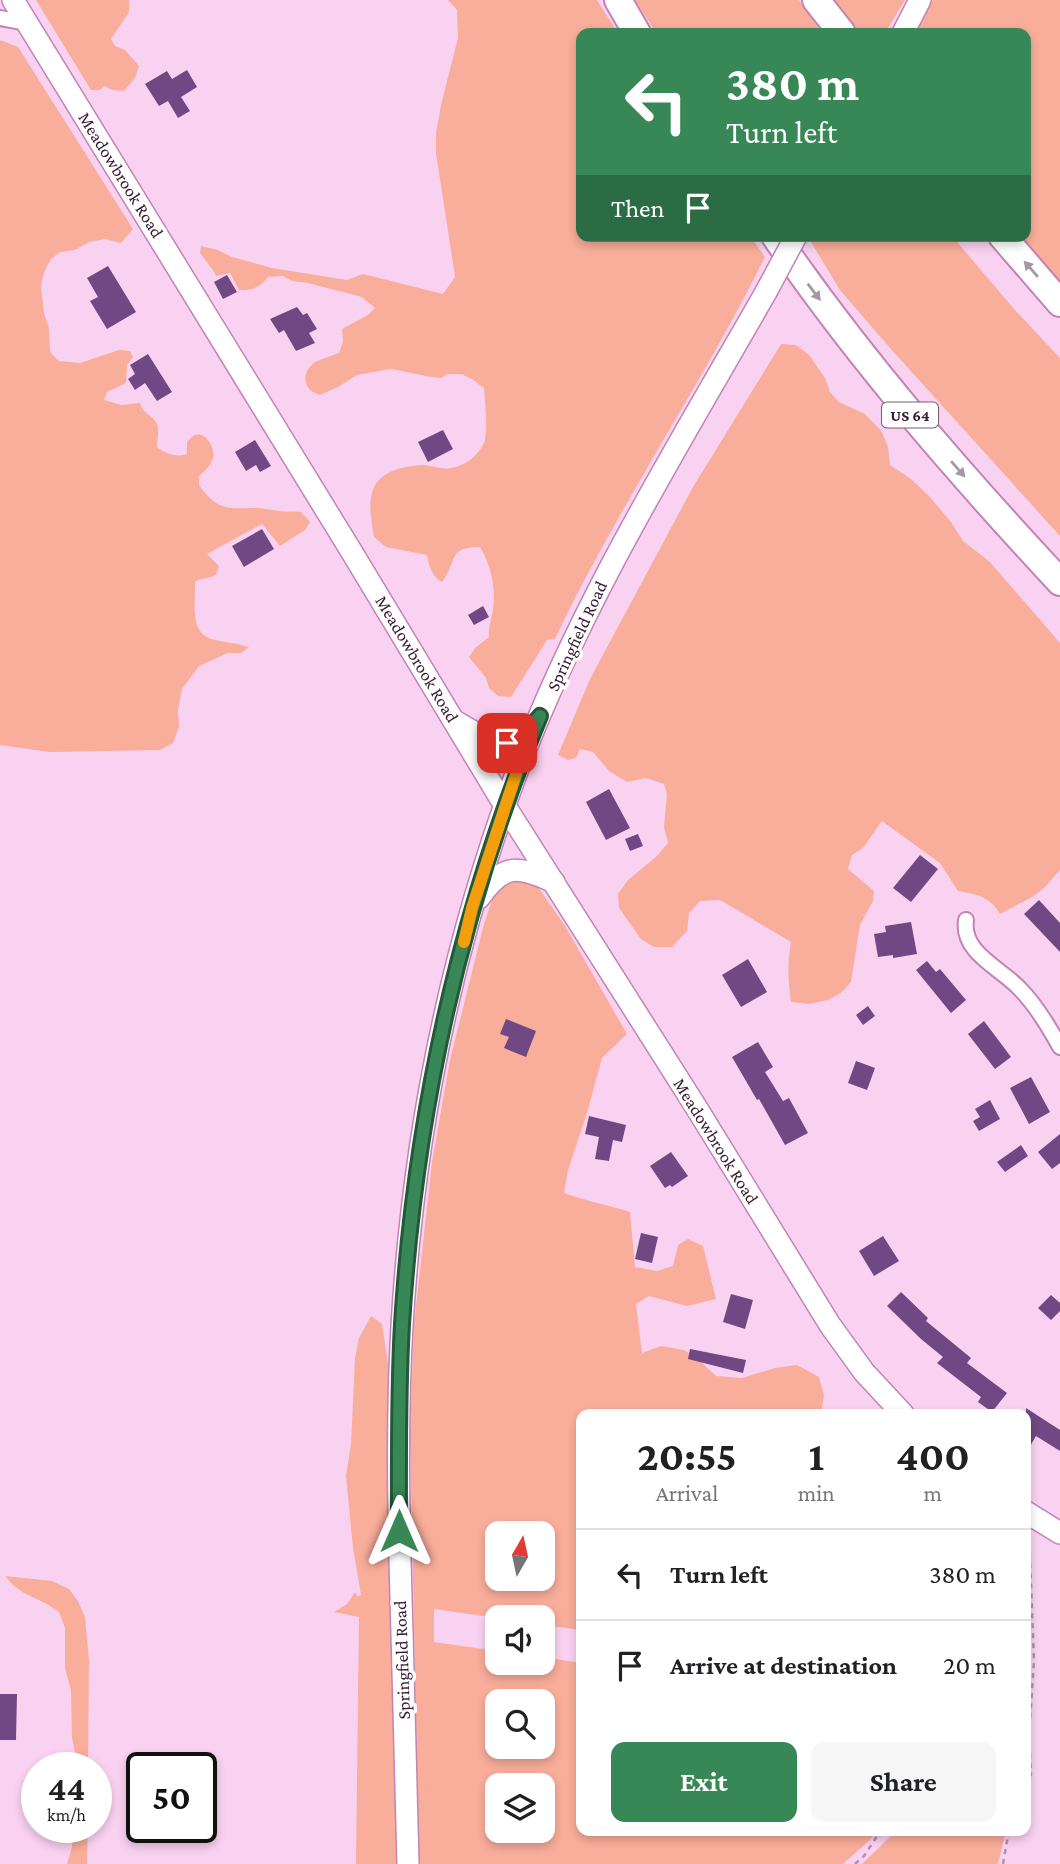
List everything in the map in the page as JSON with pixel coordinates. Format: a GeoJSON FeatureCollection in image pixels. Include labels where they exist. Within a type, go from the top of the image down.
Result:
{"type":"FeatureCollection","features":[{"type":"Feature","properties":{"kind":"highway"},"geometry":{"type":"LineString","coordinates":[[618,0],[634,28]]}},
{"type":"Feature","properties":{"kind":"highway"},"geometry":{"type":"LineString","coordinates":[[816,0],[838,28]]}},
{"type":"Feature","properties":{"kind":"highway","name":"US 64"},"geometry":{"type":"LineString","coordinates":[[779,242],[809,286],[888,389],[1060,582]]}},
{"type":"Feature","properties":{"kind":"highway"},"geometry":{"type":"LineString","coordinates":[[1007,242],[1060,303]]}},
{"type":"Feature","properties":{"kind":"main road","name":"Meadowbrook Road"},"geometry":{"type":"LineString","coordinates":[[13,0],[505,806],[830,1325],[864,1372],[898,1409]]}},
{"type":"Feature","properties":{"kind":"main road"},"geometry":{"type":"LineString","coordinates":[[906,28],[920,0]]}},
{"type":"Feature","properties":{"kind":"main road","name":"Springfield Road"},"geometry":{"type":"LineString","coordinates":[[408,1864],[399,1531],[400,1370],[414,1196],[431,1082],[443,1026],[472,908],[505,806],[540,716],[582,622],[610,568],[793,242]]}},
{"type":"Feature","properties":{"kind":"main road"},"geometry":{"type":"LineString","coordinates":[[453,720],[493,740],[507,743],[519,739],[540,716]]}},
{"type":"Feature","properties":{"kind":"main road"},"geometry":{"type":"LineString","coordinates":[[472,908],[486,888],[496,878],[508,872],[520,869],[531,871],[554,882]]}},
{"type":"Feature","properties":{"kind":"main road"},"geometry":{"type":"LineString","coordinates":[[1031,1515],[1060,1533]]}},
{"type":"Feature","properties":{"kind":"street"},"geometry":{"type":"LineString","coordinates":[[0,18],[27,23]]}},
{"type":"Feature","properties":{"kind":"street"},"geometry":{"type":"LineString","coordinates":[[966,920],[964,930],[967,940],[1020,989],[1060,1047]]}},
{"type":"Feature","properties":{"kind":"path"},"geometry":{"type":"LineString","coordinates":[[1031,1599],[1034,1661],[1031,1705]]}},
{"type":"Feature","properties":{"kind":"path"},"geometry":{"type":"LineString","coordinates":[[855,1864],[864,1856],[877,1836]]}},
{"type":"Feature","properties":{"kind":"path"},"geometry":{"type":"LineString","coordinates":[[1003,1864],[1008,1836]]}},
{"type":"Feature","properties":{"kind":"shaded area"},"geometry":{"type":"Polygon","coordinates":[[[36,0],[129,0],[129,12],[111,39],[115,46],[125,50],[139,66],[135,78],[124,91],[104,86],[100,90],[91,90],[36,0]]]}},
{"type":"Feature","properties":{"kind":"shaded area"},"geometry":{"type":"Polygon","coordinates":[[[448,0],[597,0],[615,28],[576,28],[576,242],[754,242],[765,257],[740,306],[605,542],[555,639],[547,640],[511,697],[498,696],[489,688],[486,678],[469,657],[475,648],[489,637],[493,610],[492,577],[480,547],[458,553],[442,582],[433,574],[427,555],[386,547],[374,537],[370,505],[374,487],[387,474],[417,465],[445,469],[456,467],[475,456],[484,443],[486,432],[484,388],[461,374],[447,374],[442,378],[391,369],[357,375],[320,395],[306,384],[308,369],[317,361],[339,353],[343,342],[342,329],[368,315],[375,308],[362,297],[292,281],[283,276],[268,277],[256,288],[239,290],[230,273],[216,276],[200,253],[201,246],[272,268],[347,280],[363,274],[443,294],[455,277],[436,153],[436,133],[458,38],[457,10],[448,0]]]}},
{"type":"Feature","properties":{"kind":"shaded area"},"geometry":{"type":"Polygon","coordinates":[[[635,0],[799,0],[819,28],[653,28],[635,0]]]}},
{"type":"Feature","properties":{"kind":"shaded area"},"geometry":{"type":"Polygon","coordinates":[[[829,0],[905,0],[888,28],[849,28],[829,0]]]}},
{"type":"Feature","properties":{"kind":"shaded area"},"geometry":{"type":"Polygon","coordinates":[[[933,0],[1060,0],[1060,291],[1020,242],[1031,242],[1031,28],[919,28],[933,0]]]}},
{"type":"Feature","properties":{"kind":"shaded area"},"geometry":{"type":"Polygon","coordinates":[[[0,40],[18,47],[133,229],[121,243],[105,239],[89,242],[75,250],[60,252],[51,259],[41,286],[44,313],[49,328],[50,352],[59,361],[80,363],[119,350],[130,351],[133,357],[127,365],[126,383],[107,392],[104,400],[121,405],[140,403],[157,424],[157,447],[167,453],[187,454],[187,442],[193,436],[199,434],[206,438],[214,454],[209,466],[199,476],[199,485],[216,503],[233,508],[301,512],[310,522],[305,530],[280,546],[262,524],[207,554],[219,566],[216,575],[195,582],[197,625],[206,637],[249,647],[241,653],[228,653],[199,666],[182,689],[178,710],[179,727],[173,743],[160,750],[49,752],[0,745],[0,40]]]}},
{"type":"Feature","properties":{"kind":"shaded area"},"geometry":{"type":"Polygon","coordinates":[[[811,242],[957,242],[1060,358],[1060,536],[890,348],[840,290],[811,242]]]}},
{"type":"Feature","properties":{"kind":"shaded area"},"geometry":{"type":"Polygon","coordinates":[[[781,344],[796,345],[809,355],[825,378],[830,392],[839,402],[865,414],[882,432],[888,447],[890,465],[911,479],[930,497],[963,541],[990,562],[1060,643],[1060,870],[1034,896],[1000,914],[988,900],[958,891],[940,863],[882,821],[863,848],[852,855],[848,869],[874,891],[873,901],[860,925],[851,982],[841,993],[828,1000],[809,1004],[791,1002],[788,972],[791,942],[720,900],[700,901],[689,913],[687,931],[672,947],[654,947],[641,939],[619,908],[618,894],[628,880],[668,843],[664,827],[667,794],[664,784],[646,778],[627,782],[609,771],[593,752],[580,749],[576,758],[568,760],[558,755],[590,679],[693,487],[781,344]]]}},
{"type":"Feature","properties":{"kind":"shaded area"},"geometry":{"type":"Polygon","coordinates":[[[510,877],[536,884],[565,926],[627,1034],[602,1058],[568,1170],[564,1193],[630,1212],[635,1267],[657,1271],[673,1266],[678,1245],[688,1239],[703,1246],[716,1299],[687,1306],[649,1296],[636,1304],[642,1353],[661,1346],[684,1350],[716,1376],[742,1378],[775,1368],[797,1365],[819,1377],[824,1395],[822,1409],[576,1409],[576,1629],[555,1627],[555,1605],[485,1605],[485,1616],[434,1609],[434,1642],[485,1649],[485,1675],[555,1675],[555,1659],[576,1662],[576,1836],[873,1836],[843,1864],[419,1864],[410,1433],[414,1324],[432,1162],[450,1060],[484,924],[497,885],[510,877]]]}},
{"type":"Feature","properties":{"kind":"shaded area"},"geometry":{"type":"Polygon","coordinates":[[[371,1316],[382,1324],[389,1370],[388,1516],[398,1864],[356,1864],[359,1617],[334,1612],[347,1604],[355,1592],[357,1596],[361,1595],[346,1476],[351,1444],[355,1358],[359,1338],[371,1316]]]}},
{"type":"Feature","properties":{"kind":"shaded area"},"geometry":{"type":"Polygon","coordinates":[[[5,1576],[52,1581],[69,1589],[78,1601],[85,1617],[89,1660],[88,1752],[75,1752],[71,1690],[65,1669],[65,1628],[59,1612],[13,1585],[5,1576]]]}},
{"type":"Feature","properties":{"kind":"shaded area"},"geometry":{"type":"Polygon","coordinates":[[[891,1836],[1005,1836],[998,1864],[862,1864],[891,1836]]]}},
{"type":"Feature","properties":{"kind":"shaded area"},"geometry":{"type":"Polygon","coordinates":[[[72,1843],[88,1843],[87,1864],[67,1864],[72,1843]]]}},
{"type":"Feature","properties":{"kind":"building"},"geometry":{"type":"Polygon","coordinates":[[[187,70],[197,87],[181,97],[190,111],[178,118],[168,101],[159,106],[145,84],[167,71],[172,79],[187,70]]]}},
{"type":"Feature","properties":{"kind":"building"},"geometry":{"type":"Polygon","coordinates":[[[108,266],[136,312],[107,329],[90,301],[98,297],[87,278],[108,266]]]}},
{"type":"Feature","properties":{"kind":"building"},"geometry":{"type":"Polygon","coordinates":[[[227,275],[237,292],[223,299],[214,282],[227,275]]]}},
{"type":"Feature","properties":{"kind":"building"},"geometry":{"type":"Polygon","coordinates":[[[297,307],[303,315],[307,313],[317,329],[309,333],[315,343],[296,351],[284,330],[279,333],[270,319],[297,307]]]}},
{"type":"Feature","properties":{"kind":"building"},"geometry":{"type":"Polygon","coordinates":[[[148,354],[172,392],[157,401],[145,383],[135,390],[128,379],[135,374],[130,365],[148,354]]]}},
{"type":"Feature","properties":{"kind":"building"},"geometry":{"type":"Polygon","coordinates":[[[443,430],[453,449],[428,462],[418,442],[443,430]]]}},
{"type":"Feature","properties":{"kind":"building"},"geometry":{"type":"Polygon","coordinates":[[[255,440],[271,466],[260,472],[256,465],[246,471],[235,452],[255,440]]]}},
{"type":"Feature","properties":{"kind":"building"},"geometry":{"type":"Polygon","coordinates":[[[262,529],[274,549],[244,567],[232,546],[262,529]]]}},
{"type":"Feature","properties":{"kind":"building"},"geometry":{"type":"Polygon","coordinates":[[[483,606],[489,617],[474,625],[468,615],[483,606]]]}},
{"type":"Feature","properties":{"kind":"building"},"geometry":{"type":"Polygon","coordinates":[[[609,789],[630,828],[606,840],[586,802],[609,789]]]}},
{"type":"Feature","properties":{"kind":"building"},"geometry":{"type":"Polygon","coordinates":[[[638,834],[643,846],[630,851],[625,839],[638,834]]]}},
{"type":"Feature","properties":{"kind":"building"},"geometry":{"type":"Polygon","coordinates":[[[920,855],[938,869],[911,902],[893,888],[920,855]]]}},
{"type":"Feature","properties":{"kind":"building"},"geometry":{"type":"Polygon","coordinates":[[[1039,900],[1060,923],[1060,952],[1024,914],[1039,900]]]}},
{"type":"Feature","properties":{"kind":"building"},"geometry":{"type":"Polygon","coordinates":[[[911,922],[917,954],[893,958],[893,955],[878,957],[874,934],[886,932],[885,926],[911,922]]]}},
{"type":"Feature","properties":{"kind":"building"},"geometry":{"type":"Polygon","coordinates":[[[748,959],[767,992],[741,1007],[722,975],[748,959]]]}},
{"type":"Feature","properties":{"kind":"building"},"geometry":{"type":"Polygon","coordinates":[[[927,961],[936,972],[940,969],[966,1000],[951,1013],[916,970],[927,961]]]}},
{"type":"Feature","properties":{"kind":"building"},"geometry":{"type":"Polygon","coordinates":[[[868,1006],[875,1016],[863,1025],[856,1015],[868,1006]]]}},
{"type":"Feature","properties":{"kind":"building"},"geometry":{"type":"Polygon","coordinates":[[[506,1019],[536,1031],[526,1057],[504,1048],[509,1037],[500,1034],[506,1019]]]}},
{"type":"Feature","properties":{"kind":"building"},"geometry":{"type":"Polygon","coordinates":[[[984,1021],[1011,1057],[995,1069],[968,1034],[984,1021]]]}},
{"type":"Feature","properties":{"kind":"building"},"geometry":{"type":"Polygon","coordinates":[[[758,1042],[773,1067],[765,1072],[783,1101],[789,1098],[808,1133],[785,1145],[732,1057],[758,1042]]]}},
{"type":"Feature","properties":{"kind":"building"},"geometry":{"type":"Polygon","coordinates":[[[856,1061],[875,1068],[867,1090],[848,1083],[856,1061]]]}},
{"type":"Feature","properties":{"kind":"building"},"geometry":{"type":"Polygon","coordinates":[[[1031,1077],[1050,1112],[1029,1124],[1010,1088],[1031,1077]]]}},
{"type":"Feature","properties":{"kind":"building"},"geometry":{"type":"Polygon","coordinates":[[[990,1100],[1000,1119],[979,1131],[973,1121],[980,1117],[975,1109],[990,1100]]]}},
{"type":"Feature","properties":{"kind":"building"},"geometry":{"type":"Polygon","coordinates":[[[589,1116],[626,1125],[622,1142],[613,1140],[609,1161],[595,1159],[599,1137],[585,1134],[589,1116]]]}},
{"type":"Feature","properties":{"kind":"building"},"geometry":{"type":"Polygon","coordinates":[[[1060,1134],[1060,1163],[1052,1169],[1038,1152],[1060,1134]]]}},
{"type":"Feature","properties":{"kind":"building"},"geometry":{"type":"Polygon","coordinates":[[[1021,1145],[1028,1156],[1005,1172],[997,1162],[1021,1145]]]}},
{"type":"Feature","properties":{"kind":"building"},"geometry":{"type":"Polygon","coordinates":[[[671,1152],[688,1176],[672,1187],[670,1185],[665,1188],[650,1166],[671,1152]]]}},
{"type":"Feature","properties":{"kind":"building"},"geometry":{"type":"Polygon","coordinates":[[[641,1233],[658,1237],[652,1263],[635,1259],[641,1233]]]}},
{"type":"Feature","properties":{"kind":"building"},"geometry":{"type":"Polygon","coordinates":[[[883,1236],[899,1261],[874,1276],[859,1251],[883,1236]]]}},
{"type":"Feature","properties":{"kind":"building"},"geometry":{"type":"Polygon","coordinates":[[[901,1292],[928,1318],[926,1321],[971,1358],[967,1363],[1007,1393],[994,1409],[988,1409],[978,1402],[981,1397],[937,1363],[943,1357],[887,1306],[901,1292]]]}},
{"type":"Feature","properties":{"kind":"building"},"geometry":{"type":"Polygon","coordinates":[[[731,1294],[753,1300],[745,1329],[723,1322],[731,1294]]]}},
{"type":"Feature","properties":{"kind":"building"},"geometry":{"type":"Polygon","coordinates":[[[1051,1295],[1060,1303],[1060,1311],[1051,1320],[1038,1308],[1051,1295]]]}},
{"type":"Feature","properties":{"kind":"building"},"geometry":{"type":"Polygon","coordinates":[[[690,1349],[746,1360],[743,1373],[688,1359],[690,1349]]]}},
{"type":"Feature","properties":{"kind":"building"},"geometry":{"type":"Polygon","coordinates":[[[1031,1411],[1060,1430],[1060,1451],[1036,1436],[1031,1444],[1031,1411]]]}},
{"type":"Feature","properties":{"kind":"building"},"geometry":{"type":"Polygon","coordinates":[[[0,1694],[17,1694],[16,1740],[0,1740],[0,1694]]]}},
{"type":"Feature","properties":{"kind":"slow traffic"},"geometry":{"type":"LineString","coordinates":[[464,942],[472,908],[516,774]]}},
{"type":"Feature","properties":{"kind":"route"},"geometry":{"type":"LineString","coordinates":[[399,1531],[402,1323],[414,1196],[431,1082],[472,908],[517,772],[540,716],[519,739],[507,743]]}}]}
